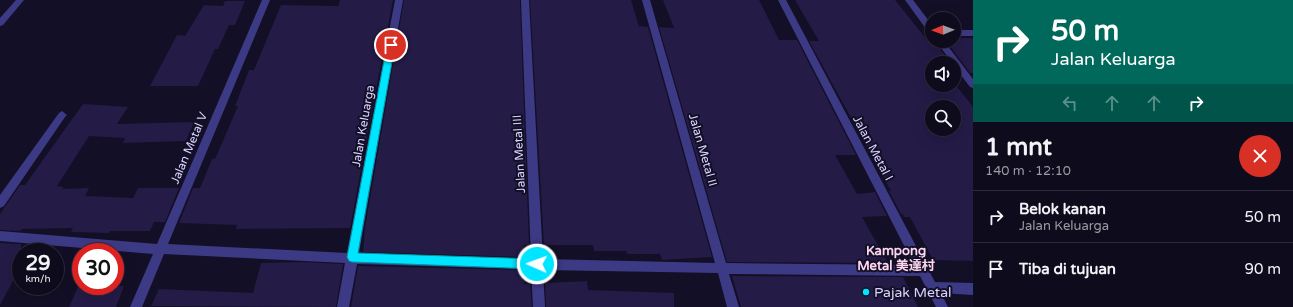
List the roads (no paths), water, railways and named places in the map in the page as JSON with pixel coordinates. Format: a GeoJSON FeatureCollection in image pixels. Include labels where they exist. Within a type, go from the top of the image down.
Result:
{"type":"FeatureCollection","features":[{"type":"Feature","properties":{"kind":"street"},"geometry":{"type":"LineString","coordinates":[[0,22],[20,0]]}},
{"type":"Feature","properties":{"kind":"street","name":"Jalan Metal V"},"geometry":{"type":"LineString","coordinates":[[136,307],[266,0]]}},
{"type":"Feature","properties":{"kind":"street","name":"Jalan Keluarga"},"geometry":{"type":"LineString","coordinates":[[344,307],[399,0]]}},
{"type":"Feature","properties":{"kind":"street","name":"Jalan Metal III"},"geometry":{"type":"LineString","coordinates":[[525,0],[539,307]]}},
{"type":"Feature","properties":{"kind":"street","name":"Jalan Metal II"},"geometry":{"type":"LineString","coordinates":[[646,0],[733,307]]}},
{"type":"Feature","properties":{"kind":"street","name":"Jalan Metal I"},"geometry":{"type":"LineString","coordinates":[[782,0],[942,307]]}},
{"type":"Feature","properties":{"kind":"street"},"geometry":{"type":"LineString","coordinates":[[909,0],[925,22]]}},
{"type":"Feature","properties":{"kind":"street"},"geometry":{"type":"LineString","coordinates":[[961,33],[973,33]]}},
{"type":"Feature","properties":{"kind":"street"},"geometry":{"type":"LineString","coordinates":[[945,48],[973,85]]}},
{"type":"Feature","properties":{"kind":"street"},"geometry":{"type":"LineString","coordinates":[[0,203],[62,115]]}},
{"type":"Feature","properties":{"kind":"street"},"geometry":{"type":"LineString","coordinates":[[0,236],[161,249],[352,257],[537,264],[923,271]]}},
{"type":"Feature","properties":{"kind":"street"},"geometry":{"type":"LineString","coordinates":[[932,287],[973,289]]}},
{"type":"Feature","properties":{"kind":"place","name":"Pajak Metal"},"geometry":{"type":"Point","coordinates":[866,292]}},
{"type":"Feature","properties":{"kind":"district","name":"Kampong Metal 美達村"},"geometry":{"type":"Point","coordinates":[896,258]}}]}
